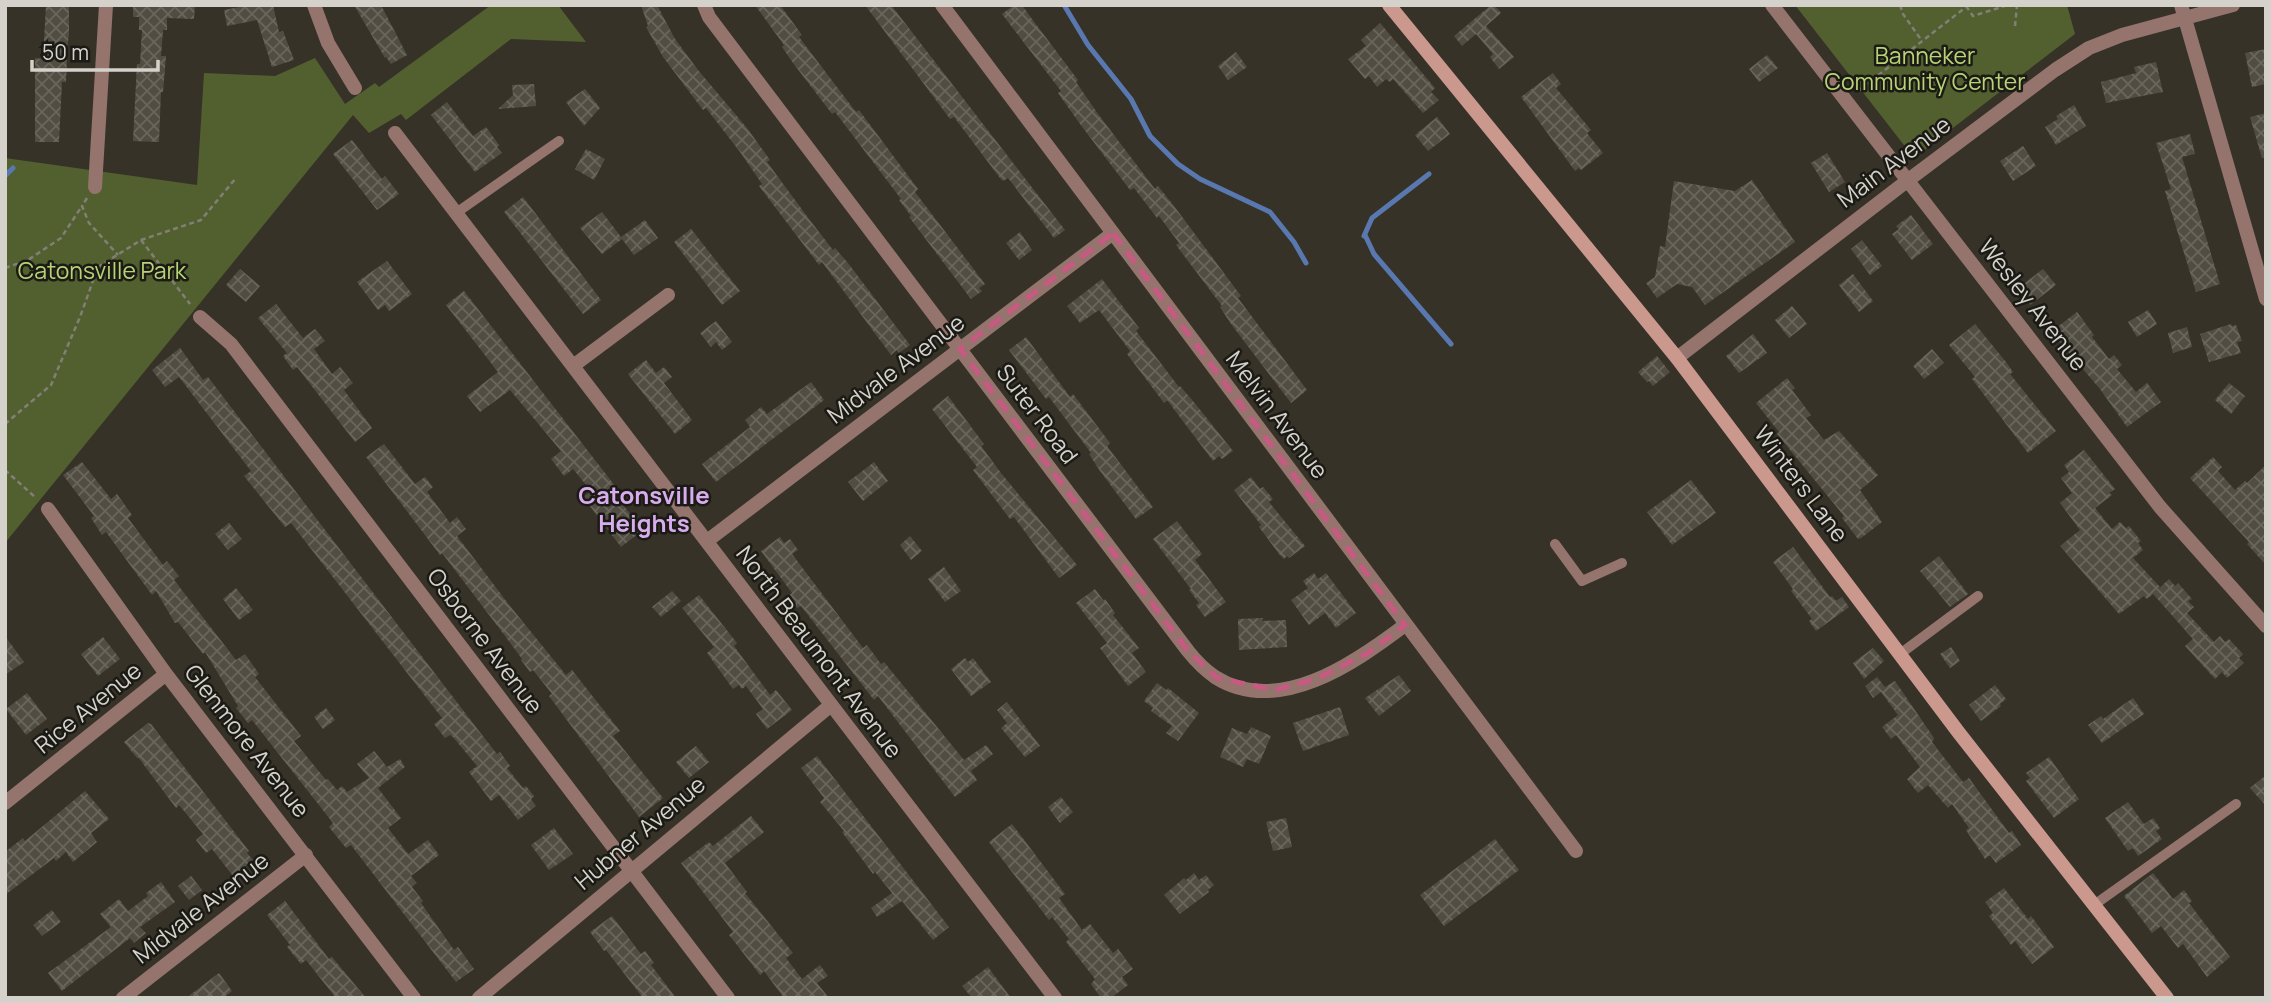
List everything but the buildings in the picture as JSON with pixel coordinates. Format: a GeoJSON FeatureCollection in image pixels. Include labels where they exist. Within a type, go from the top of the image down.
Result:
{"type":"FeatureCollection","features":[{"type":"Feature","properties":{"kind":"street"},"geometry":{"type":"LineString","coordinates":[[95,187],[106,5]]}},
{"type":"Feature","properties":{"kind":"street"},"geometry":{"type":"LineString","coordinates":[[314,5],[328,43],[355,88]]}},
{"type":"Feature","properties":{"kind":"street","name":"Suter Road"},"geometry":{"type":"LineString","coordinates":[[704,5],[709,17],[1202,667],[1217,678],[1255,690],[1276,691],[1316,679],[1368,653],[1405,625]]}},
{"type":"Feature","properties":{"kind":"street","name":"Melvin Avenue"},"geometry":{"type":"LineString","coordinates":[[942,5],[1576,851]]}},
{"type":"Feature","properties":{"kind":"street","name":"Winters Lane"},"geometry":{"type":"LineString","coordinates":[[1389,5],[1677,358],[1900,654],[2166,998]]}},
{"type":"Feature","properties":{"kind":"street","name":"Wesley Avenue"},"geometry":{"type":"LineString","coordinates":[[1772,5],[2160,507],[2266,626]]}},
{"type":"Feature","properties":{"kind":"street","name":"Main Avenue"},"geometry":{"type":"LineString","coordinates":[[1677,358],[1907,181],[2055,70],[2089,48],[2182,11],[2233,5]]}},
{"type":"Feature","properties":{"kind":"street"},"geometry":{"type":"LineString","coordinates":[[2182,11],[2266,299]]}},
{"type":"Feature","properties":{"kind":"street","name":"North Beaumont Avenue"},"geometry":{"type":"LineString","coordinates":[[395,133],[1055,998]]}},
{"type":"Feature","properties":{"kind":"street","name":"Midvale Avenue"},"geometry":{"type":"LineString","coordinates":[[707,541],[1113,233]]}},
{"type":"Feature","properties":{"kind":"street"},"geometry":{"type":"LineString","coordinates":[[573,366],[668,295]]}},
{"type":"Feature","properties":{"kind":"street","name":"Osborne Avenue"},"geometry":{"type":"LineString","coordinates":[[200,317],[231,344],[728,998]]}},
{"type":"Feature","properties":{"kind":"street","name":"Glenmore Avenue"},"geometry":{"type":"LineString","coordinates":[[48,509],[166,674],[414,998]]}},
{"type":"Feature","properties":{"kind":"street","name":"Rice Avenue"},"geometry":{"type":"LineString","coordinates":[[5,803],[166,674]]}},
{"type":"Feature","properties":{"kind":"street","name":"Hubner Avenue"},"geometry":{"type":"LineString","coordinates":[[479,998],[831,705]]}},
{"type":"Feature","properties":{"kind":"street","name":"Midvale Avenue"},"geometry":{"type":"LineString","coordinates":[[124,998],[306,855]]}},
{"type":"Feature","properties":{"kind":"lane"},"geometry":{"type":"LineString","coordinates":[[456,213],[559,141]]}},
{"type":"Feature","properties":{"kind":"lane"},"geometry":{"type":"LineString","coordinates":[[1555,544],[1582,581],[1622,563]]}},
{"type":"Feature","properties":{"kind":"lane"},"geometry":{"type":"LineString","coordinates":[[1900,654],[1978,596]]}},
{"type":"Feature","properties":{"kind":"lane"},"geometry":{"type":"LineString","coordinates":[[2094,905],[2236,804]]}},
{"type":"Feature","properties":{"kind":"path"},"geometry":{"type":"LineString","coordinates":[[1900,5],[1903,14],[1922,41]]}},
{"type":"Feature","properties":{"kind":"path"},"geometry":{"type":"LineString","coordinates":[[1845,101],[1966,6],[1973,16],[2008,5]]}},
{"type":"Feature","properties":{"kind":"path"},"geometry":{"type":"LineString","coordinates":[[2015,26],[2017,5]]}},
{"type":"Feature","properties":{"kind":"path"},"geometry":{"type":"LineString","coordinates":[[5,424],[51,386],[98,267],[141,240],[201,220],[236,178]]}},
{"type":"Feature","properties":{"kind":"path"},"geometry":{"type":"LineString","coordinates":[[5,268],[28,260],[61,239],[95,187]]}},
{"type":"Feature","properties":{"kind":"path"},"geometry":{"type":"LineString","coordinates":[[82,206],[89,223],[118,255]]}},
{"type":"Feature","properties":{"kind":"path"},"geometry":{"type":"LineString","coordinates":[[141,240],[200,317]]}},
{"type":"Feature","properties":{"kind":"path"},"geometry":{"type":"LineString","coordinates":[[5,470],[48,509]]}},
{"type":"Feature","properties":{"kind":"highlighted area"},"geometry":{"type":"Polygon","coordinates":[[[1113,233],[1405,625],[1368,653],[1316,679],[1275,690],[1217,678],[1188,651],[960,349],[1113,233]]]}},
{"type":"Feature","properties":{"kind":"green space","name":"Catonsville Park"},"geometry":{"type":"Polygon","coordinates":[[[491,5],[558,5],[586,42],[511,39],[406,120],[401,114],[369,133],[353,115],[5,543],[5,158],[197,185],[204,73],[275,76],[315,58],[345,104],[375,83],[379,87],[491,5]]]}},
{"type":"Feature","properties":{"kind":"green space","name":"Banneker Community Center"},"geometry":{"type":"Polygon","coordinates":[[[1795,5],[2067,5],[2075,34],[1914,158],[1795,5]]]}},
{"type":"Feature","properties":{"kind":"waterway"},"geometry":{"type":"LineString","coordinates":[[1064,5],[1088,45],[1131,99],[1150,136],[1178,164],[1200,179],[1270,212],[1294,242],[1306,263]]}},
{"type":"Feature","properties":{"kind":"waterway"},"geometry":{"type":"LineString","coordinates":[[5,176],[13,168]]}},
{"type":"Feature","properties":{"kind":"waterway"},"geometry":{"type":"LineString","coordinates":[[1364,236],[1372,218],[1429,174]]}},
{"type":"Feature","properties":{"kind":"waterway"},"geometry":{"type":"LineString","coordinates":[[1365,235],[1374,254],[1451,344]]}},
{"type":"Feature","properties":{"kind":"district","name":"Catonsville Heights"},"geometry":{"type":"Point","coordinates":[644,510]}}]}
